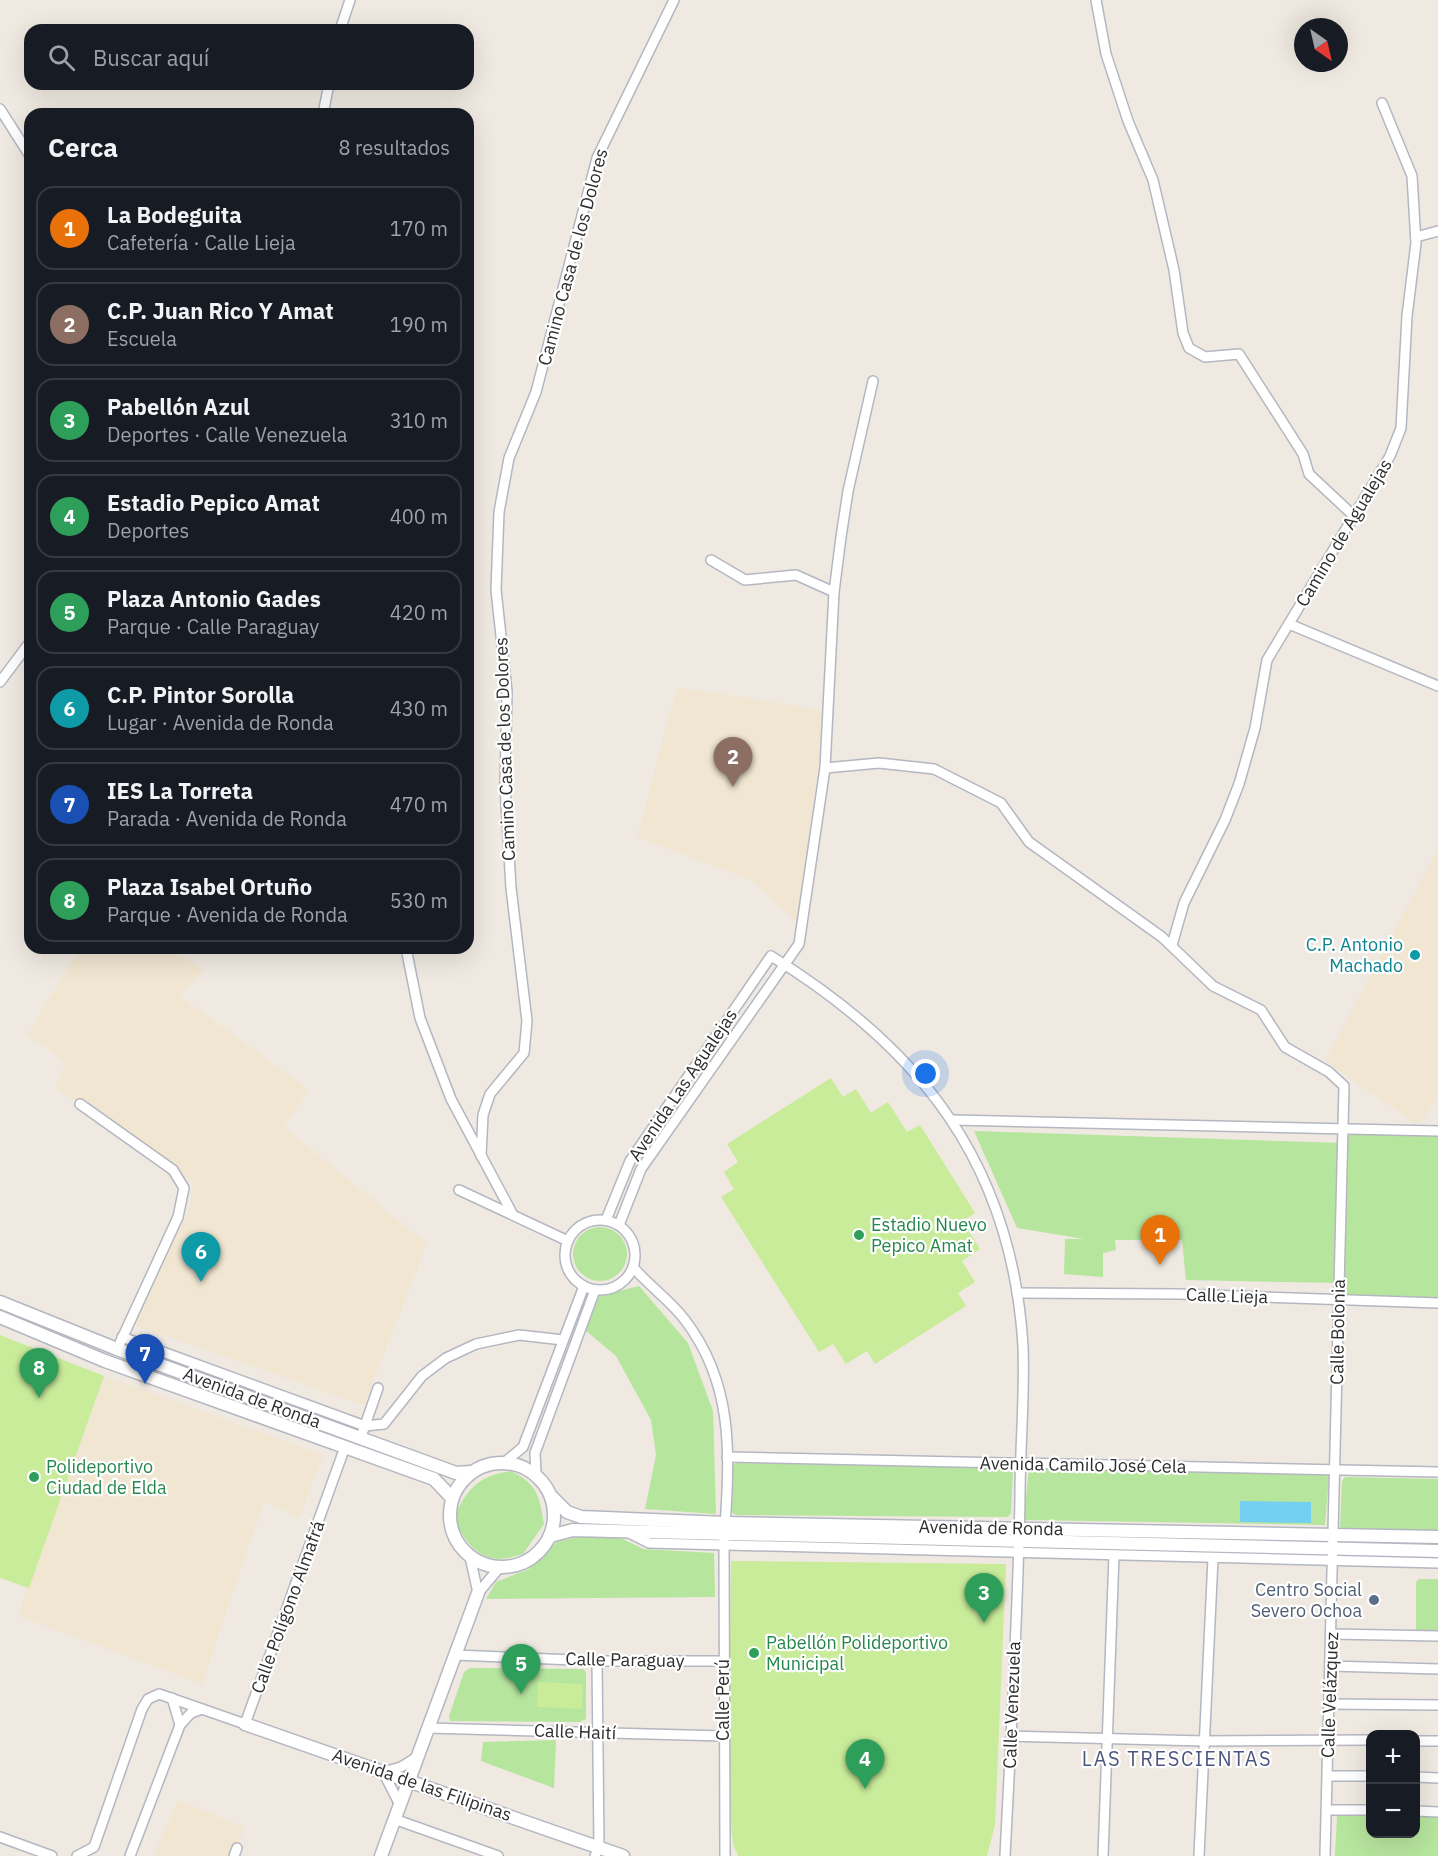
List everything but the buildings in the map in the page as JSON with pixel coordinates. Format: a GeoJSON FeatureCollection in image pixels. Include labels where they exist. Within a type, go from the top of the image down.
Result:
{"type":"FeatureCollection","features":[{"type":"Feature","properties":{"kind":"street"},"geometry":{"type":"LineString","coordinates":[[342,24],[350,0]]}},
{"type":"Feature","properties":{"kind":"street","name":"Camino Casa de los Dolores"},"geometry":{"type":"LineString","coordinates":[[481,1156],[483,1115],[490,1094],[524,1053],[527,1021],[512,888],[505,786],[507,691],[496,590],[499,512],[509,458],[536,392],[597,158],[674,0]]}},
{"type":"Feature","properties":{"kind":"street"},"geometry":{"type":"LineString","coordinates":[[1096,0],[1106,54],[1128,121],[1153,180],[1189,348],[1205,357],[1239,354],[1303,454],[1309,474],[1354,517]]}},
{"type":"Feature","properties":{"kind":"street"},"geometry":{"type":"LineString","coordinates":[[324,108],[328,90]]}},
{"type":"Feature","properties":{"kind":"street","name":"Camino de Agualejas"},"geometry":{"type":"LineString","coordinates":[[1172,945],[1184,903],[1226,820],[1239,784],[1255,728],[1267,660],[1391,454],[1401,428],[1416,237],[1412,176],[1382,103]]}},
{"type":"Feature","properties":{"kind":"street"},"geometry":{"type":"LineString","coordinates":[[0,109],[24,147]]}},
{"type":"Feature","properties":{"kind":"street"},"geometry":{"type":"LineString","coordinates":[[1416,237],[1438,231]]}},
{"type":"Feature","properties":{"kind":"street","name":"Avenida Las Agualejas"},"geometry":{"type":"LineString","coordinates":[[619,1225],[641,1169],[799,944],[825,768],[834,592],[848,491],[873,381]]}},
{"type":"Feature","properties":{"kind":"street"},"geometry":{"type":"LineString","coordinates":[[711,560],[745,580],[796,575],[834,592]]}},
{"type":"Feature","properties":{"kind":"street"},"geometry":{"type":"LineString","coordinates":[[1289,624],[1438,686]]}},
{"type":"Feature","properties":{"kind":"street"},"geometry":{"type":"LineString","coordinates":[[0,682],[24,650]]}},
{"type":"Feature","properties":{"kind":"street"},"geometry":{"type":"LineString","coordinates":[[825,768],[879,763],[934,769],[957,779],[1001,803],[1029,842],[1172,945]]}},
{"type":"Feature","properties":{"kind":"street","name":"Calle Bolonia"},"geometry":{"type":"LineString","coordinates":[[1172,945],[1213,986],[1261,1010],[1285,1047],[1329,1072],[1344,1086],[1334,1541]]}},
{"type":"Feature","properties":{"kind":"street"},"geometry":{"type":"LineString","coordinates":[[407,954],[424,1029],[451,1099],[513,1215]]}},
{"type":"Feature","properties":{"kind":"street","name":"Avenida Las Agualejas"},"geometry":{"type":"LineString","coordinates":[[606,1220],[630,1161],[771,956]]}},
{"type":"Feature","properties":{"kind":"street","name":"Calle Venezuela"},"geometry":{"type":"LineString","coordinates":[[771,956],[850,1011],[908,1063],[953,1120],[989,1191],[1009,1248],[1023,1347],[1019,1528],[1005,1856]]}},
{"type":"Feature","properties":{"kind":"street"},"geometry":{"type":"LineString","coordinates":[[80,1104],[172,1170],[184,1188],[178,1217],[120,1343],[365,1425],[384,1424],[422,1376],[446,1358],[476,1344],[519,1335],[563,1340]]}},
{"type":"Feature","properties":{"kind":"street"},"geometry":{"type":"LineString","coordinates":[[953,1120],[1438,1131]]}},
{"type":"Feature","properties":{"kind":"street"},"geometry":{"type":"LineString","coordinates":[[459,1190],[568,1241]]}},
{"type":"Feature","properties":{"kind":"street"},"geometry":{"type":"LineString","coordinates":[[606,1220],[619,1225],[633,1240],[635,1250],[633,1267],[626,1280],[617,1286],[595,1290],[584,1286],[569,1272],[565,1251],[568,1241],[584,1224],[606,1220]]}},
{"type":"Feature","properties":{"kind":"street","name":"Calle Perú"},"geometry":{"type":"LineString","coordinates":[[633,1267],[675,1308],[702,1347],[724,1408],[727,1457],[723,1661],[725,1856]]}},
{"type":"Feature","properties":{"kind":"street"},"geometry":{"type":"LineString","coordinates":[[505,1462],[523,1447],[584,1286]]}},
{"type":"Feature","properties":{"kind":"street"},"geometry":{"type":"LineString","coordinates":[[536,1474],[535,1454],[595,1290]]}},
{"type":"Feature","properties":{"kind":"street","name":"Calle Lieja"},"geometry":{"type":"LineString","coordinates":[[1017,1293],[1179,1294],[1438,1303]]}},
{"type":"Feature","properties":{"kind":"street","name":"Avenida de Ronda"},"geometry":{"type":"LineString","coordinates":[[0,1302],[120,1343],[360,1438],[456,1473],[471,1472]]}},
{"type":"Feature","properties":{"kind":"street","name":"Avenida de Ronda"},"geometry":{"type":"LineString","coordinates":[[0,1317],[105,1361],[434,1479],[452,1498]]}},
{"type":"Feature","properties":{"kind":"street"},"geometry":{"type":"LineString","coordinates":[[360,1438],[378,1388]]}},
{"type":"Feature","properties":{"kind":"street","name":"Calle Polígono Almafrá"},"geometry":{"type":"LineString","coordinates":[[245,1724],[345,1447]]}},
{"type":"Feature","properties":{"kind":"street","name":"Avenida Camilo José Cela"},"geometry":{"type":"LineString","coordinates":[[727,1457],[1438,1472]]}},
{"type":"Feature","properties":{"kind":"street"},"geometry":{"type":"LineString","coordinates":[[505,1462],[522,1466],[536,1474],[552,1497],[555,1510],[550,1536],[544,1547],[530,1559],[513,1566],[500,1568],[485,1565],[470,1557],[459,1545],[452,1530],[450,1514],[452,1498],[460,1484],[471,1472],[487,1464],[505,1462]]}},
{"type":"Feature","properties":{"kind":"street","name":"Avenida de Ronda"},"geometry":{"type":"LineString","coordinates":[[552,1497],[567,1512],[581,1517],[725,1534],[1019,1528],[1334,1541],[1438,1551]]}},
{"type":"Feature","properties":{"kind":"street","name":"Avenida de Ronda"},"geometry":{"type":"LineString","coordinates":[[550,1536],[573,1530],[725,1534],[1018,1547],[1114,1555],[1438,1563]]}},
{"type":"Feature","properties":{"kind":"street","name":"Avenida de Ronda"},"geometry":{"type":"LineString","coordinates":[[1018,1547],[1438,1537]]}},
{"type":"Feature","properties":{"kind":"street","name":"Calle Velázquez"},"geometry":{"type":"LineString","coordinates":[[1325,1856],[1334,1541]]}},
{"type":"Feature","properties":{"kind":"street"},"geometry":{"type":"LineString","coordinates":[[1103,1856],[1114,1555]]}},
{"type":"Feature","properties":{"kind":"street"},"geometry":{"type":"LineString","coordinates":[[470,1557],[478,1593]]}},
{"type":"Feature","properties":{"kind":"street"},"geometry":{"type":"LineString","coordinates":[[1199,1856],[1213,1558]]}},
{"type":"Feature","properties":{"kind":"street"},"geometry":{"type":"LineString","coordinates":[[381,1856],[478,1593],[500,1568]]}},
{"type":"Feature","properties":{"kind":"street"},"geometry":{"type":"LineString","coordinates":[[1332,1634],[1438,1636]]}},
{"type":"Feature","properties":{"kind":"street","name":"Calle Paraguay"},"geometry":{"type":"LineString","coordinates":[[455,1655],[597,1661],[723,1661]]}},
{"type":"Feature","properties":{"kind":"street"},"geometry":{"type":"LineString","coordinates":[[597,1661],[599,1733],[597,1851]]}},
{"type":"Feature","properties":{"kind":"street"},"geometry":{"type":"LineString","coordinates":[[1331,1666],[1438,1669]]}},
{"type":"Feature","properties":{"kind":"street"},"geometry":{"type":"LineString","coordinates":[[77,1856],[94,1852],[142,1709],[148,1699],[159,1694],[245,1724]]}},
{"type":"Feature","properties":{"kind":"street"},"geometry":{"type":"LineString","coordinates":[[172,1698],[180,1725]]}},
{"type":"Feature","properties":{"kind":"street"},"geometry":{"type":"LineString","coordinates":[[1330,1704],[1438,1705]]}},
{"type":"Feature","properties":{"kind":"street"},"geometry":{"type":"LineString","coordinates":[[129,1856],[180,1725],[191,1713],[202,1709]]}},
{"type":"Feature","properties":{"kind":"street","name":"Avenida de las Filipinas"},"geometry":{"type":"LineString","coordinates":[[245,1724],[597,1851],[623,1856]]}},
{"type":"Feature","properties":{"kind":"street","name":"Calle Haití"},"geometry":{"type":"LineString","coordinates":[[428,1728],[723,1736]]}},
{"type":"Feature","properties":{"kind":"street"},"geometry":{"type":"LineString","coordinates":[[1011,1736],[1204,1741],[1328,1742],[1338,1739],[1366,1740]]}},
{"type":"Feature","properties":{"kind":"street"},"geometry":{"type":"LineString","coordinates":[[1420,1741],[1438,1742]]}},
{"type":"Feature","properties":{"kind":"street"},"geometry":{"type":"LineString","coordinates":[[400,1805],[383,1772],[401,1767],[417,1757]]}},
{"type":"Feature","properties":{"kind":"street"},"geometry":{"type":"LineString","coordinates":[[1328,1776],[1366,1776]]}},
{"type":"Feature","properties":{"kind":"street"},"geometry":{"type":"LineString","coordinates":[[1420,1777],[1438,1778]]}},
{"type":"Feature","properties":{"kind":"street"},"geometry":{"type":"LineString","coordinates":[[1327,1810],[1366,1810]]}},
{"type":"Feature","properties":{"kind":"street"},"geometry":{"type":"LineString","coordinates":[[1420,1811],[1438,1812]]}},
{"type":"Feature","properties":{"kind":"street"},"geometry":{"type":"LineString","coordinates":[[394,1819],[498,1856]]}},
{"type":"Feature","properties":{"kind":"street"},"geometry":{"type":"LineString","coordinates":[[0,1837],[49,1856]]}},
{"type":"Feature","properties":{"kind":"shaded area"},"geometry":{"type":"Polygon","coordinates":[[[677,687],[822,710],[822,738],[797,922],[751,880],[637,837],[677,687]]]}},
{"type":"Feature","properties":{"kind":"shaded area"},"geometry":{"type":"Polygon","coordinates":[[[1438,849],[1438,1097],[1421,1122],[1415,1123],[1325,1061],[1438,849]]]}},
{"type":"Feature","properties":{"kind":"shaded area"},"geometry":{"type":"Polygon","coordinates":[[[76,954],[178,954],[204,969],[180,996],[309,1090],[284,1127],[427,1244],[364,1405],[134,1325],[191,1205],[192,1181],[55,1088],[66,1062],[27,1035],[76,954]]]}},
{"type":"Feature","properties":{"kind":"shaded area"},"geometry":{"type":"Polygon","coordinates":[[[104,1376],[323,1455],[299,1518],[264,1501],[202,1684],[18,1616],[104,1376]]]}},
{"type":"Feature","properties":{"kind":"shaded area"},"geometry":{"type":"Polygon","coordinates":[[[178,1800],[244,1827],[234,1856],[154,1856],[178,1800]]]}},
{"type":"Feature","properties":{"kind":"green space","name":"Estadio Nuevo Pepico Amat"},"geometry":{"type":"Polygon","coordinates":[[[831,1078],[843,1097],[856,1089],[871,1113],[888,1102],[907,1132],[920,1125],[975,1213],[963,1221],[980,1249],[962,1261],[975,1282],[958,1293],[966,1306],[875,1364],[867,1351],[846,1364],[833,1344],[819,1352],[721,1197],[734,1189],[724,1172],[738,1162],[727,1144],[831,1078]]]}},
{"type":"Feature","properties":{"kind":"green space"},"geometry":{"type":"Polygon","coordinates":[[[1344,1129],[1438,1131],[1438,1303],[1338,1301],[1339,1283],[1186,1280],[1182,1240],[1115,1240],[1116,1250],[1103,1253],[1103,1277],[1064,1274],[1065,1239],[1084,1239],[1017,1228],[974,1131],[1343,1143],[1344,1129]]]}},
{"type":"Feature","properties":{"kind":"green space"},"geometry":{"type":"Polygon","coordinates":[[[595,1227],[605,1227],[615,1231],[623,1239],[627,1254],[623,1269],[615,1277],[605,1281],[595,1281],[585,1277],[577,1269],[573,1259],[573,1249],[577,1239],[585,1231],[595,1227]]]}},
{"type":"Feature","properties":{"kind":"green space"},"geometry":{"type":"Polygon","coordinates":[[[639,1286],[688,1343],[713,1411],[716,1514],[645,1509],[656,1455],[651,1420],[616,1356],[585,1330],[599,1296],[639,1286]]]}},
{"type":"Feature","properties":{"kind":"green space","name":"Polideportivo Ciudad de Elda"},"geometry":{"type":"Polygon","coordinates":[[[0,1335],[104,1376],[29,1588],[0,1578],[0,1335]]]}},
{"type":"Feature","properties":{"kind":"green space"},"geometry":{"type":"Polygon","coordinates":[[[736,1463],[1011,1468],[1013,1472],[1011,1513],[1008,1517],[735,1515],[732,1512],[733,1466],[736,1463]]]}},
{"type":"Feature","properties":{"kind":"green space"},"geometry":{"type":"Polygon","coordinates":[[[1029,1468],[1326,1475],[1329,1477],[1325,1525],[1026,1520],[1024,1516],[1029,1468]]]}},
{"type":"Feature","properties":{"kind":"green space"},"geometry":{"type":"Polygon","coordinates":[[[511,1471],[527,1481],[536,1492],[544,1524],[523,1554],[503,1559],[491,1558],[477,1551],[465,1539],[454,1517],[475,1485],[490,1476],[511,1471]]]}},
{"type":"Feature","properties":{"kind":"green space"},"geometry":{"type":"Polygon","coordinates":[[[1345,1477],[1438,1479],[1438,1531],[1342,1529],[1340,1526],[1342,1481],[1345,1477]]]}},
{"type":"Feature","properties":{"kind":"green space"},"geometry":{"type":"Polygon","coordinates":[[[577,1537],[619,1537],[643,1549],[714,1553],[715,1597],[486,1599],[496,1582],[529,1569],[557,1542],[577,1537]]]}},
{"type":"Feature","properties":{"kind":"green space"},"geometry":{"type":"Polygon","coordinates":[[[731,1561],[1006,1564],[995,1825],[987,1856],[738,1856],[733,1844],[728,1798],[731,1561]]]}},
{"type":"Feature","properties":{"kind":"green space"},"geometry":{"type":"Polygon","coordinates":[[[1419,1579],[1438,1579],[1438,1631],[1416,1631],[1416,1582],[1419,1579]]]}},
{"type":"Feature","properties":{"kind":"green space"},"geometry":{"type":"Polygon","coordinates":[[[470,1668],[583,1669],[586,1672],[586,1719],[580,1722],[450,1721],[449,1716],[464,1672],[470,1668]]]}},
{"type":"Feature","properties":{"kind":"green space"},"geometry":{"type":"Polygon","coordinates":[[[538,1682],[583,1684],[582,1709],[537,1707],[538,1682]]]}},
{"type":"Feature","properties":{"kind":"green space"},"geometry":{"type":"Polygon","coordinates":[[[556,1740],[554,1788],[481,1761],[483,1742],[556,1740]]]}},
{"type":"Feature","properties":{"kind":"green space"},"geometry":{"type":"Polygon","coordinates":[[[1366,1815],[1366,1838],[1420,1838],[1420,1816],[1438,1817],[1438,1856],[1335,1856],[1337,1816],[1366,1815]]]}},
{"type":"Feature","properties":{"kind":"water"},"geometry":{"type":"Polygon","coordinates":[[[1240,1501],[1311,1502],[1311,1523],[1240,1522],[1240,1501]]]}},
{"type":"Feature","properties":{"kind":"place","name":"C.P. Juan Rico Y Amat"},"geometry":{"type":"Point","coordinates":[733,787]}},
{"type":"Feature","properties":{"kind":"place","name":"C.P. Antonio Machado"},"geometry":{"type":"Point","coordinates":[1415,955]}},
{"type":"Feature","properties":{"kind":"place","name":"Estadio Nuevo Pepico Amat"},"geometry":{"type":"Point","coordinates":[859,1235]}},
{"type":"Feature","properties":{"kind":"place","name":"La Bodeguita"},"geometry":{"type":"Point","coordinates":[1160,1265]}},
{"type":"Feature","properties":{"kind":"place","name":"C.P. Pintor Sorolla"},"geometry":{"type":"Point","coordinates":[201,1282]}},
{"type":"Feature","properties":{"kind":"place","name":"IES La Torreta"},"geometry":{"type":"Point","coordinates":[145,1384]}},
{"type":"Feature","properties":{"kind":"place","name":"Plaza Isabel Ortuño"},"geometry":{"type":"Point","coordinates":[39,1398]}},
{"type":"Feature","properties":{"kind":"place","name":"Polideportivo Ciudad de Elda"},"geometry":{"type":"Point","coordinates":[34,1477]}},
{"type":"Feature","properties":{"kind":"place","name":"Centro Social Severo Ochoa"},"geometry":{"type":"Point","coordinates":[1374,1600]}},
{"type":"Feature","properties":{"kind":"place","name":"Pabellón Azul"},"geometry":{"type":"Point","coordinates":[984,1623]}},
{"type":"Feature","properties":{"kind":"place","name":"Pabellón Polideportivo Municipal"},"geometry":{"type":"Point","coordinates":[754,1653]}},
{"type":"Feature","properties":{"kind":"place","name":"Plaza Antonio Gades"},"geometry":{"type":"Point","coordinates":[521,1694]}},
{"type":"Feature","properties":{"kind":"place","name":"Estadio Pepico Amat"},"geometry":{"type":"Point","coordinates":[865,1789]}},
{"type":"Feature","properties":{"kind":"district","name":"LAS TRESCIENTAS"},"geometry":{"type":"Point","coordinates":[1177,1759]}}]}
